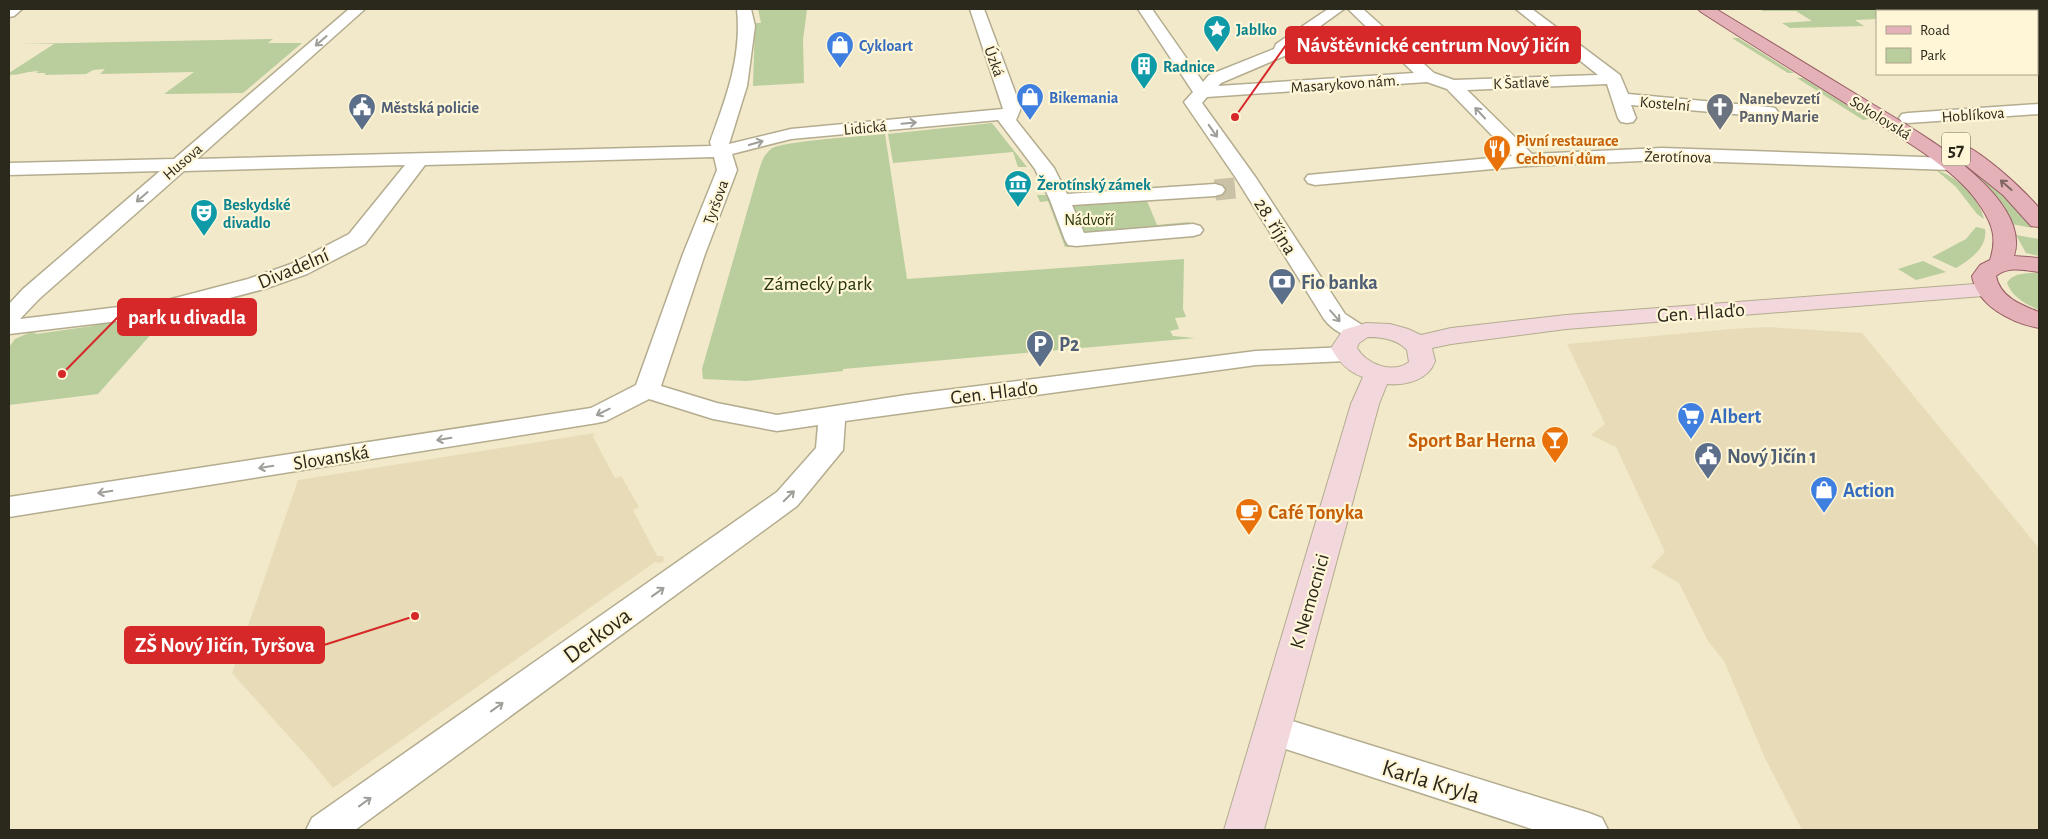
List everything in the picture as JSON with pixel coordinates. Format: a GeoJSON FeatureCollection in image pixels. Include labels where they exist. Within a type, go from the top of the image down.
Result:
{"type":"FeatureCollection","features":[{"type":"Feature","properties":{"kind":"main road","name":"Sokolovská"},"geometry":{"type":"LineString","coordinates":[[1706,9],[1890,123],[1951,164],[1984,195],[2003,227],[2006,246],[2000,264]]}},
{"type":"Feature","properties":{"kind":"main road","name":"Sokolovská"},"geometry":{"type":"LineString","coordinates":[[1725,9],[1948,143],[1998,179],[2022,200],[2039,220]]}},
{"type":"Feature","properties":{"kind":"main road"},"geometry":{"type":"LineString","coordinates":[[2037,324],[1988,290],[1984,276],[1989,269],[2000,264],[2039,265]]}},
{"type":"Feature","properties":{"kind":"street"},"geometry":{"type":"LineString","coordinates":[[9,12],[15,9]]}},
{"type":"Feature","properties":{"kind":"street","name":"Husova"},"geometry":{"type":"LineString","coordinates":[[9,317],[31,294],[178,164],[358,9]]}},
{"type":"Feature","properties":{"kind":"street","name":"Tyršova"},"geometry":{"type":"LineString","coordinates":[[647,390],[694,254],[727,170],[720,142],[721,134],[739,86],[747,26],[744,9]]}},
{"type":"Feature","properties":{"kind":"street","name":"Úzká"},"geometry":{"type":"LineString","coordinates":[[977,9],[1012,108],[1010,114]]}},
{"type":"Feature","properties":{"kind":"street"},"geometry":{"type":"LineString","coordinates":[[1145,9],[1202,92],[1215,80],[1283,51],[1282,47],[1337,9]]}},
{"type":"Feature","properties":{"kind":"street","name":"Masarykovo nám."},"geometry":{"type":"LineString","coordinates":[[1355,9],[1428,77]]}},
{"type":"Feature","properties":{"kind":"street","name":"Kostelní"},"geometry":{"type":"LineString","coordinates":[[1523,9],[1614,79],[1630,123],[1641,141],[1662,154]]}},
{"type":"Feature","properties":{"kind":"street","name":"Masarykovo nám."},"geometry":{"type":"LineString","coordinates":[[1202,92],[1428,77]]}},
{"type":"Feature","properties":{"kind":"street","name":"K Šatlavě"},"geometry":{"type":"LineString","coordinates":[[1428,77],[1453,85],[1614,79]]}},
{"type":"Feature","properties":{"kind":"street"},"geometry":{"type":"LineString","coordinates":[[1453,85],[1527,160]]}},
{"type":"Feature","properties":{"kind":"street","name":"28. října"},"geometry":{"type":"LineString","coordinates":[[1202,92],[1193,102],[1243,188],[1352,343]]}},
{"type":"Feature","properties":{"kind":"street","name":"Kostelní"},"geometry":{"type":"LineString","coordinates":[[1622,99],[1769,112]]}},
{"type":"Feature","properties":{"kind":"street","name":"Hoblíkova"},"geometry":{"type":"LineString","coordinates":[[1908,118],[2039,109]]}},
{"type":"Feature","properties":{"kind":"street"},"geometry":{"type":"LineString","coordinates":[[1010,114],[1008,120],[1044,168],[1060,200],[1076,240],[1193,230]]}},
{"type":"Feature","properties":{"kind":"street","name":"Lidická"},"geometry":{"type":"LineString","coordinates":[[722,151],[791,134],[1010,114]]}},
{"type":"Feature","properties":{"kind":"street"},"geometry":{"type":"LineString","coordinates":[[9,169],[722,151]]}},
{"type":"Feature","properties":{"kind":"street","name":"Žerotínova"},"geometry":{"type":"LineString","coordinates":[[1315,179],[1527,160],[1662,154],[1819,161],[1951,164]]}},
{"type":"Feature","properties":{"kind":"street","name":"Divadelní"},"geometry":{"type":"LineString","coordinates":[[9,327],[161,309],[256,284],[298,268],[358,239],[420,159]]}},
{"type":"Feature","properties":{"kind":"street"},"geometry":{"type":"LineString","coordinates":[[1060,200],[1215,190]]}},
{"type":"Feature","properties":{"kind":"street","name":"Gen. Hlaďo"},"geometry":{"type":"LineString","coordinates":[[647,390],[713,411],[777,423],[906,403],[1256,358],[1352,343],[1376,330],[1398,334],[1416,344],[1451,336],[1566,322],[1988,290]]}},
{"type":"Feature","properties":{"kind":"street"},"geometry":{"type":"LineString","coordinates":[[1352,343],[1353,362],[1364,369],[1378,374],[1404,375],[1421,366],[1423,359],[1421,351],[1416,344]]}},
{"type":"Feature","properties":{"kind":"street","name":"K Nemocnici"},"geometry":{"type":"LineString","coordinates":[[1244,830],[1364,404],[1378,374]]}},
{"type":"Feature","properties":{"kind":"street","name":"Slovanská"},"geometry":{"type":"LineString","coordinates":[[9,507],[597,415],[647,390]]}},
{"type":"Feature","properties":{"kind":"street","name":"Derkova"},"geometry":{"type":"LineString","coordinates":[[325,830],[787,499],[829,450],[832,414]]}},
{"type":"Feature","properties":{"kind":"street","name":"Karla Kryla"},"geometry":{"type":"LineString","coordinates":[[1273,730],[1589,830]]}},
{"type":"Feature","properties":{"kind":"shaded area"},"geometry":{"type":"Polygon","coordinates":[[[1768,327],[1862,333],[2039,548],[2039,830],[1802,830],[1765,758],[1724,661],[1708,641],[1679,583],[1651,567],[1665,552],[1616,447],[1591,435],[1605,424],[1567,344],[1768,327]]]}},
{"type":"Feature","properties":{"kind":"shaded area"},"geometry":{"type":"Polygon","coordinates":[[[595,433],[593,437],[615,478],[621,476],[639,507],[633,510],[657,556],[663,556],[664,560],[661,563],[655,562],[333,788],[232,673],[298,480],[595,433]]]}},
{"type":"Feature","properties":{"kind":"green space"},"geometry":{"type":"Polygon","coordinates":[[[758,9],[807,9],[803,40],[804,83],[753,86],[755,23],[761,23],[758,9]]]}},
{"type":"Feature","properties":{"kind":"green space"},"geometry":{"type":"Polygon","coordinates":[[[1759,9],[2004,10],[1876,10],[1876,19],[1855,20],[1864,26],[1790,28],[1782,23],[1812,21],[1796,11],[1763,11],[1759,9]]]}},
{"type":"Feature","properties":{"kind":"green space"},"geometry":{"type":"Polygon","coordinates":[[[1732,38],[1738,38],[1794,73],[1788,73],[1732,38]]]}},
{"type":"Feature","properties":{"kind":"green space"},"geometry":{"type":"Polygon","coordinates":[[[273,39],[268,43],[302,43],[243,93],[164,94],[194,72],[100,74],[105,69],[93,70],[86,74],[44,75],[46,73],[36,73],[39,71],[9,75],[9,73],[54,44],[19,44],[273,39]]]}},
{"type":"Feature","properties":{"kind":"green space"},"geometry":{"type":"Polygon","coordinates":[[[1797,78],[1803,78],[1869,119],[1863,120],[1797,78]]]}},
{"type":"Feature","properties":{"kind":"green space"},"geometry":{"type":"Polygon","coordinates":[[[992,123],[1027,167],[1018,167],[1013,152],[893,163],[888,134],[992,123]]]}},
{"type":"Feature","properties":{"kind":"green space","name":"Zámecký park"},"geometry":{"type":"Polygon","coordinates":[[[885,134],[907,279],[1184,259],[1183,309],[1186,317],[1175,318],[1179,329],[1170,331],[1173,336],[1195,338],[843,369],[843,371],[746,381],[703,379],[702,369],[759,169],[765,155],[771,149],[778,146],[825,139],[885,134]]]}},
{"type":"Feature","properties":{"kind":"green space"},"geometry":{"type":"Polygon","coordinates":[[[1940,146],[2002,193],[2033,228],[2011,224],[1936,147],[1940,146]]]}},
{"type":"Feature","properties":{"kind":"green space"},"geometry":{"type":"Polygon","coordinates":[[[1936,170],[1951,177],[1966,188],[1977,203],[1984,219],[1977,214],[1956,187],[1936,170]]]}},
{"type":"Feature","properties":{"kind":"green space","name":"Nádvoří"},"geometry":{"type":"Polygon","coordinates":[[[1218,194],[1147,201],[1157,225],[1189,222],[1196,237],[1065,247],[1048,201],[1040,202],[1037,195],[1218,194]]]}},
{"type":"Feature","properties":{"kind":"green space"},"geometry":{"type":"Polygon","coordinates":[[[1976,227],[1985,229],[1984,242],[1967,261],[1956,268],[1932,257],[1966,239],[1976,227]]]}},
{"type":"Feature","properties":{"kind":"green space"},"geometry":{"type":"Polygon","coordinates":[[[2016,235],[2039,239],[2039,256],[2026,253],[2016,235]]]}},
{"type":"Feature","properties":{"kind":"green space"},"geometry":{"type":"Polygon","coordinates":[[[1923,261],[1946,272],[1916,280],[1898,269],[1923,261]]]}},
{"type":"Feature","properties":{"kind":"green space"},"geometry":{"type":"Polygon","coordinates":[[[2039,273],[2039,310],[2024,303],[2012,292],[2007,283],[2014,276],[2039,273]]]}},
{"type":"Feature","properties":{"kind":"green space"},"geometry":{"type":"Polygon","coordinates":[[[200,303],[182,322],[161,323],[98,394],[9,405],[9,347],[15,339],[31,332],[37,334],[92,326],[112,319],[200,303]]]}},
{"type":"Feature","properties":{"kind":"tunnel"},"geometry":{"type":"LineString","coordinates":[[1215,190],[1235,188]]}},
{"type":"Feature","properties":{"kind":"place","name":"Jablko"},"geometry":{"type":"Point","coordinates":[1217,53]}},
{"type":"Feature","properties":{"kind":"place","name":"Cykloart"},"geometry":{"type":"Point","coordinates":[840,69]}},
{"type":"Feature","properties":{"kind":"place","name":"Radnice"},"geometry":{"type":"Point","coordinates":[1144,90]}},
{"type":"Feature","properties":{"kind":"place","name":"Návštěvnické centrum Nový Jičín"},"geometry":{"type":"Point","coordinates":[1235,117]}},
{"type":"Feature","properties":{"kind":"place","name":"Bikemania"},"geometry":{"type":"Point","coordinates":[1030,121]}},
{"type":"Feature","properties":{"kind":"place","name":"Městská policie"},"geometry":{"type":"Point","coordinates":[362,131]}},
{"type":"Feature","properties":{"kind":"place","name":"Nanebevzetí Panny Marie"},"geometry":{"type":"Point","coordinates":[1720,131]}},
{"type":"Feature","properties":{"kind":"place","name":"Pivní restaurace Cechovní dům"},"geometry":{"type":"Point","coordinates":[1497,173]}},
{"type":"Feature","properties":{"kind":"place","name":"Žerotínský zámek"},"geometry":{"type":"Point","coordinates":[1018,208]}},
{"type":"Feature","properties":{"kind":"place","name":"Beskydské divadlo"},"geometry":{"type":"Point","coordinates":[204,237]}},
{"type":"Feature","properties":{"kind":"place","name":"Fio banka"},"geometry":{"type":"Point","coordinates":[1282,306]}},
{"type":"Feature","properties":{"kind":"place","name":"P2"},"geometry":{"type":"Point","coordinates":[1040,368]}},
{"type":"Feature","properties":{"kind":"place","name":"park u divadla"},"geometry":{"type":"Point","coordinates":[62,374]}},
{"type":"Feature","properties":{"kind":"place","name":"Albert"},"geometry":{"type":"Point","coordinates":[1691,440]}},
{"type":"Feature","properties":{"kind":"place","name":"Sport Bar Herna"},"geometry":{"type":"Point","coordinates":[1555,464]}},
{"type":"Feature","properties":{"kind":"place","name":"Nový Jičín 1"},"geometry":{"type":"Point","coordinates":[1708,480]}},
{"type":"Feature","properties":{"kind":"place","name":"Action"},"geometry":{"type":"Point","coordinates":[1824,514]}},
{"type":"Feature","properties":{"kind":"place","name":"Café Tonyka"},"geometry":{"type":"Point","coordinates":[1249,536]}},
{"type":"Feature","properties":{"kind":"place","name":"ZŠ Nový Jičín, Tyršova"},"geometry":{"type":"Point","coordinates":[415,616]}}]}
